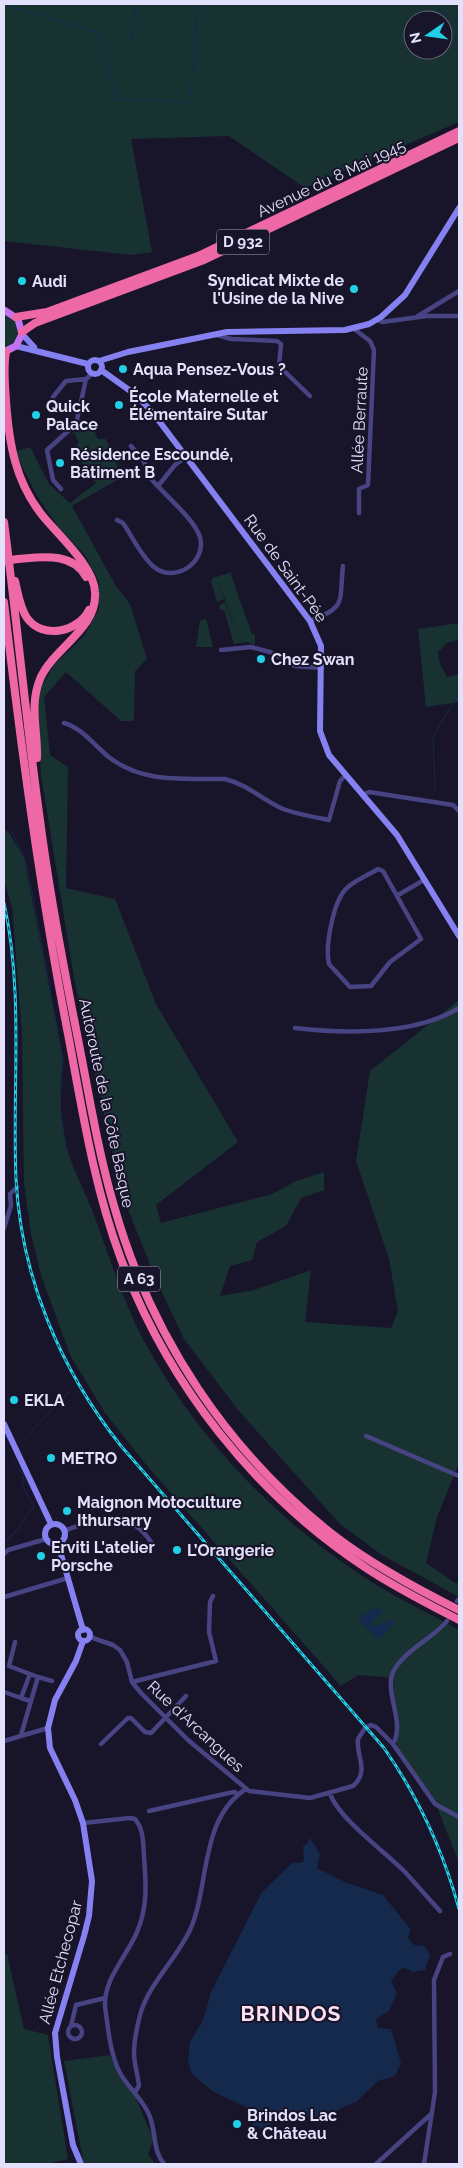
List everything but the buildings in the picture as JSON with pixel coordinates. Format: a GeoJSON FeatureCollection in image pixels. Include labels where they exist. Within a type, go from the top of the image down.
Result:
{"type":"FeatureCollection","features":[{"type":"Feature","properties":{"kind":"highway","name":"Avenue du 8 Mai 1945"},"geometry":{"type":"LineString","coordinates":[[16,317],[47,312],[198,256],[459,131]]}},
{"type":"Feature","properties":{"kind":"highway","name":"Avenue du 8 Mai 1945"},"geometry":{"type":"LineString","coordinates":[[22,333],[35,323],[212,257],[459,138]]}},
{"type":"Feature","properties":{"kind":"highway"},"geometry":{"type":"LineString","coordinates":[[5,352],[5,386],[9,436],[19,476],[40,513],[86,568],[93,579],[96,590],[92,614],[48,665],[36,689],[33,705],[37,757],[34,768]]}},
{"type":"Feature","properties":{"kind":"highway","name":"Autoroute de la Côte Basque"},"geometry":{"type":"LineString","coordinates":[[4,522],[34,768],[59,943],[99,1146],[114,1206],[129,1253],[162,1330],[207,1402],[228,1430],[267,1475],[337,1538],[419,1590],[459,1610]]}},
{"type":"Feature","properties":{"kind":"highway"},"geometry":{"type":"LineString","coordinates":[[4,561],[18,559],[59,558],[74,564],[84,572],[90,585],[91,600],[88,612],[77,624],[66,631],[51,632],[37,626],[28,619],[21,605],[8,554]]}},
{"type":"Feature","properties":{"kind":"highway","name":"Autoroute de la Côte Basque"},"geometry":{"type":"LineString","coordinates":[[4,602],[39,880],[90,1150],[120,1256],[155,1335],[177,1374],[220,1435],[261,1482],[291,1511],[333,1545],[367,1569],[459,1620]]}},
{"type":"Feature","properties":{"kind":"highway"},"geometry":{"type":"LineString","coordinates":[[4,649],[15,698]]}},
{"type":"Feature","properties":{"kind":"main road"},"geometry":{"type":"LineString","coordinates":[[4,310],[16,317],[22,333],[16,346],[5,352]]}},
{"type":"Feature","properties":{"kind":"street"},"geometry":{"type":"LineString","coordinates":[[88,364],[93,360],[99,361],[128,352],[213,334],[227,332],[354,329],[377,320],[405,295],[459,208]]}},
{"type":"Feature","properties":{"kind":"street"},"geometry":{"type":"LineString","coordinates":[[417,317],[459,290]]}},
{"type":"Feature","properties":{"kind":"street"},"geometry":{"type":"LineString","coordinates":[[377,320],[459,316]]}},
{"type":"Feature","properties":{"kind":"street","name":"Allée Berraute"},"geometry":{"type":"LineString","coordinates":[[354,329],[370,342],[374,350],[368,485],[359,489],[359,514]]}},
{"type":"Feature","properties":{"kind":"street"},"geometry":{"type":"LineString","coordinates":[[22,333],[28,343],[40,351]]}},
{"type":"Feature","properties":{"kind":"street"},"geometry":{"type":"LineString","coordinates":[[213,334],[232,340],[277,342],[281,344],[280,366],[310,396]]}},
{"type":"Feature","properties":{"kind":"street"},"geometry":{"type":"LineString","coordinates":[[16,346],[88,364]]}},
{"type":"Feature","properties":{"kind":"street"},"geometry":{"type":"LineString","coordinates":[[53,397],[66,381],[86,379],[93,373],[101,370],[99,361]]}},
{"type":"Feature","properties":{"kind":"street"},"geometry":{"type":"LineString","coordinates":[[88,364],[88,369],[93,373]]}},
{"type":"Feature","properties":{"kind":"street","name":"Rue de Saint-Pée"},"geometry":{"type":"LineString","coordinates":[[101,370],[136,395],[153,413],[310,622],[321,646],[320,720],[322,738],[328,755],[397,835],[424,880]]}},
{"type":"Feature","properties":{"kind":"street"},"geometry":{"type":"LineString","coordinates":[[60,489],[53,480],[47,450],[76,424],[86,379]]}},
{"type":"Feature","properties":{"kind":"street"},"geometry":{"type":"LineString","coordinates":[[117,520],[123,523],[154,567],[162,571],[176,573],[188,568],[201,551],[198,533],[152,479],[142,458],[131,446]]}},
{"type":"Feature","properties":{"kind":"street"},"geometry":{"type":"LineString","coordinates":[[158,486],[174,465],[187,456]]}},
{"type":"Feature","properties":{"kind":"street"},"geometry":{"type":"LineString","coordinates":[[310,622],[331,613],[339,605],[343,566]]}},
{"type":"Feature","properties":{"kind":"street"},"geometry":{"type":"LineString","coordinates":[[221,650],[252,647],[270,652],[294,666],[322,668]]}},
{"type":"Feature","properties":{"kind":"street"},"geometry":{"type":"LineString","coordinates":[[64,723],[73,725],[116,762],[143,775],[165,780],[204,779],[233,781],[245,785],[284,809],[321,819],[329,820],[340,781],[345,776]]}},
{"type":"Feature","properties":{"kind":"street"},"geometry":{"type":"LineString","coordinates":[[362,795],[369,792],[453,805],[459,810]]}},
{"type":"Feature","properties":{"kind":"street"},"geometry":{"type":"LineString","coordinates":[[378,870],[383,871],[398,895],[421,939],[390,962],[371,986],[350,987],[328,961],[331,924],[336,906],[346,888],[378,870]]}},
{"type":"Feature","properties":{"kind":"street"},"geometry":{"type":"LineString","coordinates":[[398,895],[424,880],[459,936]]}},
{"type":"Feature","properties":{"kind":"street"},"geometry":{"type":"LineString","coordinates":[[295,1028],[367,1032],[434,1021],[459,1008]]}},
{"type":"Feature","properties":{"kind":"street"},"geometry":{"type":"LineString","coordinates":[[4,1228],[11,1206],[10,1194],[17,1187]]}},
{"type":"Feature","properties":{"kind":"street"},"geometry":{"type":"LineString","coordinates":[[4,1424],[51,1524]]}},
{"type":"Feature","properties":{"kind":"street"},"geometry":{"type":"LineString","coordinates":[[366,1436],[459,1476]]}},
{"type":"Feature","properties":{"kind":"street"},"geometry":{"type":"LineString","coordinates":[[64,1531],[86,1522],[109,1517],[129,1522],[146,1534],[151,1542]]}},
{"type":"Feature","properties":{"kind":"street"},"geometry":{"type":"LineString","coordinates":[[51,1524],[60,1526],[64,1531],[63,1540],[58,1544],[51,1543],[46,1539],[45,1530],[51,1524]]}},
{"type":"Feature","properties":{"kind":"street"},"geometry":{"type":"LineString","coordinates":[[4,1554],[8,1550],[46,1539]]}},
{"type":"Feature","properties":{"kind":"street"},"geometry":{"type":"LineString","coordinates":[[58,1544],[83,1630]]}},
{"type":"Feature","properties":{"kind":"street"},"geometry":{"type":"LineString","coordinates":[[4,1597],[68,1578]]}},
{"type":"Feature","properties":{"kind":"street"},"geometry":{"type":"LineString","coordinates":[[132,1682],[216,1661],[209,1632],[210,1602],[213,1596]]}},
{"type":"Feature","properties":{"kind":"street"},"geometry":{"type":"LineString","coordinates":[[394,1744],[396,1732],[391,1682],[394,1672],[416,1646],[441,1629],[447,1621]]}},
{"type":"Feature","properties":{"kind":"street"},"geometry":{"type":"LineString","coordinates":[[4,1741],[48,1728],[55,1700],[76,1660],[83,1641],[90,1637],[88,1631],[83,1630]]}},
{"type":"Feature","properties":{"kind":"street"},"geometry":{"type":"LineString","coordinates":[[83,1630],[78,1635],[83,1641]]}},
{"type":"Feature","properties":{"kind":"street","name":"Rue d'Arcangues"},"geometry":{"type":"LineString","coordinates":[[90,1637],[114,1645],[120,1650],[127,1662],[132,1682],[165,1718],[246,1789],[307,1798],[330,1793]]}},
{"type":"Feature","properties":{"kind":"street"},"geometry":{"type":"LineString","coordinates":[[15,1642],[9,1666],[52,1681]]}},
{"type":"Feature","properties":{"kind":"street"},"geometry":{"type":"LineString","coordinates":[[21,1698],[30,1674]]}},
{"type":"Feature","properties":{"kind":"street"},"geometry":{"type":"LineString","coordinates":[[21,1735],[38,1677]]}},
{"type":"Feature","properties":{"kind":"street"},"geometry":{"type":"LineString","coordinates":[[4,1692],[30,1701]]}},
{"type":"Feature","properties":{"kind":"street"},"geometry":{"type":"LineString","coordinates":[[102,1744],[126,1719],[131,1718],[145,1732],[150,1733],[186,1696]]}},
{"type":"Feature","properties":{"kind":"street"},"geometry":{"type":"LineString","coordinates":[[440,1911],[403,1871],[346,1816],[330,1793],[353,1786],[358,1781],[362,1770],[358,1739],[367,1727],[376,1727],[394,1744],[435,1804],[459,1817]]}},
{"type":"Feature","properties":{"kind":"street","name":"Allée Etchecopar"},"geometry":{"type":"LineString","coordinates":[[48,1728],[52,1753],[76,1800],[90,1860],[92,1893],[84,1936],[57,2025],[55,2040],[72,2145],[80,2164]]}},
{"type":"Feature","properties":{"kind":"street"},"geometry":{"type":"LineString","coordinates":[[135,2092],[139,2086],[134,2041],[141,2013],[152,1986],[191,1928],[201,1898],[208,1849],[226,1811],[238,1795],[246,1789]]}},
{"type":"Feature","properties":{"kind":"street"},"geometry":{"type":"LineString","coordinates":[[149,1811],[228,1793],[235,1792],[238,1795]]}},
{"type":"Feature","properties":{"kind":"street"},"geometry":{"type":"LineString","coordinates":[[83,1824],[130,1818],[135,1819],[142,1830],[146,1893],[142,1920],[118,1965],[105,1998],[115,2061],[120,2073],[150,2116],[156,2150],[164,2164]]}},
{"type":"Feature","properties":{"kind":"street"},"geometry":{"type":"LineString","coordinates":[[424,2164],[436,2078],[434,1980],[443,1957],[450,1954]]}},
{"type":"Feature","properties":{"kind":"street"},"geometry":{"type":"LineString","coordinates":[[71,2026],[76,2005],[105,1998]]}},
{"type":"Feature","properties":{"kind":"street"},"geometry":{"type":"LineString","coordinates":[[376,2164],[430,2115]]}},
{"type":"Feature","properties":{"kind":"green space"},"geometry":{"type":"Polygon","coordinates":[[[4,4],[459,4],[459,122],[305,188],[229,136],[131,139],[152,252],[131,255],[4,241],[4,4]]]}},
{"type":"Feature","properties":{"kind":"green space"},"geometry":{"type":"Polygon","coordinates":[[[4,312],[16,320],[18,330],[15,341],[4,349],[4,312]]]}},
{"type":"Feature","properties":{"kind":"green space"},"geometry":{"type":"Polygon","coordinates":[[[92,426],[98,439],[106,439],[122,477],[72,506],[116,586],[130,604],[147,659],[135,671],[134,721],[121,721],[66,672],[44,697],[50,755],[68,767],[66,888],[115,899],[156,1004],[238,1142],[156,1205],[161,1223],[272,1194],[296,1181],[324,1172],[324,1190],[301,1198],[286,1226],[257,1242],[252,1260],[230,1266],[220,1296],[254,1290],[311,1270],[305,1322],[391,1328],[398,1311],[389,1259],[356,1161],[370,1071],[459,1000],[459,1463],[437,1517],[426,1563],[455,1583],[459,1583],[459,1597],[382,1555],[340,1524],[238,1410],[184,1339],[158,1284],[127,1207],[112,1150],[74,978],[41,775],[37,709],[39,690],[54,665],[84,636],[99,609],[99,582],[84,554],[59,528],[37,496],[15,452],[30,447],[49,484],[70,503],[96,483],[84,467],[74,448],[79,443],[75,434],[67,435],[92,426]]]}},
{"type":"Feature","properties":{"kind":"green space"},"geometry":{"type":"Polygon","coordinates":[[[232,572],[231,575],[252,634],[255,635],[255,645],[248,642],[234,644],[224,610],[220,610],[220,605],[225,602],[239,639],[218,580],[224,599],[217,602],[211,581],[213,578],[232,572]]]}},
{"type":"Feature","properties":{"kind":"green space"},"geometry":{"type":"Polygon","coordinates":[[[206,619],[213,647],[196,647],[200,620],[206,619]]]}},
{"type":"Feature","properties":{"kind":"green space"},"geometry":{"type":"Polygon","coordinates":[[[459,623],[459,639],[447,643],[438,652],[440,664],[447,677],[459,674],[459,702],[426,707],[418,629],[459,623]]]}},
{"type":"Feature","properties":{"kind":"green space"},"geometry":{"type":"Polygon","coordinates":[[[4,829],[9,833],[24,858],[63,1059],[60,1102],[66,1145],[124,1296],[144,1341],[188,1410],[213,1443],[240,1474],[270,1503],[333,1556],[367,1579],[459,1630],[459,1863],[435,1802],[397,1746],[393,1678],[358,1675],[341,1686],[148,1467],[105,1413],[70,1355],[41,1275],[31,1234],[24,1184],[22,1034],[12,907],[4,880],[4,829]]]}},
{"type":"Feature","properties":{"kind":"green space"},"geometry":{"type":"Polygon","coordinates":[[[4,1954],[7,1954],[24,2029],[48,2035],[68,2159],[46,2164],[4,2164],[4,1954]]]}},
{"type":"Feature","properties":{"kind":"green space"},"geometry":{"type":"Polygon","coordinates":[[[110,2055],[118,2075],[136,2098],[152,2136],[153,2141],[148,2154],[155,2164],[85,2164],[83,2160],[64,2061],[110,2055]]]}},
{"type":"Feature","properties":{"kind":"water"},"geometry":{"type":"Polygon","coordinates":[[[376,1607],[384,1611],[372,1622],[371,1627],[391,1620],[397,1621],[382,1637],[377,1638],[359,1621],[360,1617],[376,1607]]]}},
{"type":"Feature","properties":{"kind":"water"},"geometry":{"type":"Polygon","coordinates":[[[309,1837],[320,1854],[317,1868],[347,1883],[383,1895],[411,1930],[408,1938],[414,1945],[425,1946],[430,1955],[425,1970],[413,1972],[405,1968],[399,1970],[391,1982],[397,1993],[389,2011],[376,2019],[378,2028],[391,2029],[401,2063],[395,2076],[378,2081],[356,2102],[339,2109],[329,2117],[311,2121],[306,2114],[283,2113],[275,2116],[271,2124],[264,2129],[253,2125],[246,2107],[212,2091],[192,2074],[188,2062],[190,2042],[203,2020],[211,1992],[262,1892],[292,1863],[301,1863],[304,1860],[303,1846],[308,1843],[309,1837]]]}},
{"type":"Feature","properties":{"kind":"waterway"},"geometry":{"type":"LineString","coordinates":[[131,43],[136,4]]}},
{"type":"Feature","properties":{"kind":"waterway"},"geometry":{"type":"LineString","coordinates":[[4,5],[98,32],[117,99],[189,102],[197,8],[210,6],[210,4]]}},
{"type":"Feature","properties":{"kind":"waterway"},"geometry":{"type":"LineString","coordinates":[[434,4],[443,14],[459,20]]}},
{"type":"Feature","properties":{"kind":"waterway"},"geometry":{"type":"LineString","coordinates":[[435,790],[433,736],[459,694]]}},
{"type":"Feature","properties":{"kind":"waterway"},"geometry":{"type":"LineString","coordinates":[[12,832],[27,865],[63,1060],[60,1105],[67,1156]]}},
{"type":"Feature","properties":{"kind":"waterway"},"geometry":{"type":"LineString","coordinates":[[23,1440],[70,1391]]}},
{"type":"Feature","properties":{"kind":"waterway"},"geometry":{"type":"LineString","coordinates":[[4,1542],[19,1529],[34,1507],[23,1487],[23,1475],[13,1461]]}},
{"type":"Feature","properties":{"kind":"railway"},"geometry":{"type":"LineString","coordinates":[[4,903],[14,971],[16,1006],[15,1144],[19,1215],[35,1286],[62,1354],[99,1416],[121,1446],[384,1748],[397,1767],[429,1825],[453,1887],[459,1909]]}},
{"type":"Feature","properties":{"kind":"place","name":"Audi"},"geometry":{"type":"Point","coordinates":[22,281]}},
{"type":"Feature","properties":{"kind":"place","name":"Syndicat Mixte de l'Usine de la Nive"},"geometry":{"type":"Point","coordinates":[354,289]}},
{"type":"Feature","properties":{"kind":"place","name":"Aqua Pensez-Vous ?"},"geometry":{"type":"Point","coordinates":[123,369]}},
{"type":"Feature","properties":{"kind":"place","name":"École Maternelle et Élémentaire Sutar"},"geometry":{"type":"Point","coordinates":[119,405]}},
{"type":"Feature","properties":{"kind":"place","name":"Quick Palace"},"geometry":{"type":"Point","coordinates":[36,415]}},
{"type":"Feature","properties":{"kind":"place","name":"Résidence Escoundé, Bâtiment B"},"geometry":{"type":"Point","coordinates":[60,463]}},
{"type":"Feature","properties":{"kind":"place","name":"Chez Swan"},"geometry":{"type":"Point","coordinates":[261,659]}},
{"type":"Feature","properties":{"kind":"place","name":"EKLA"},"geometry":{"type":"Point","coordinates":[14,1400]}},
{"type":"Feature","properties":{"kind":"place","name":"METRO"},"geometry":{"type":"Point","coordinates":[51,1458]}},
{"type":"Feature","properties":{"kind":"place","name":"Maignon Motoculture Ithursarry"},"geometry":{"type":"Point","coordinates":[67,1511]}},
{"type":"Feature","properties":{"kind":"place","name":"L’Orangerie"},"geometry":{"type":"Point","coordinates":[177,1550]}},
{"type":"Feature","properties":{"kind":"place","name":"Erviti L'atelier Porsche"},"geometry":{"type":"Point","coordinates":[41,1556]}},
{"type":"Feature","properties":{"kind":"place","name":"Brindos Lac & Château"},"geometry":{"type":"Point","coordinates":[237,2124]}},
{"type":"Feature","properties":{"kind":"district","name":"BRINDOS"},"geometry":{"type":"Point","coordinates":[291,2014]}}]}
